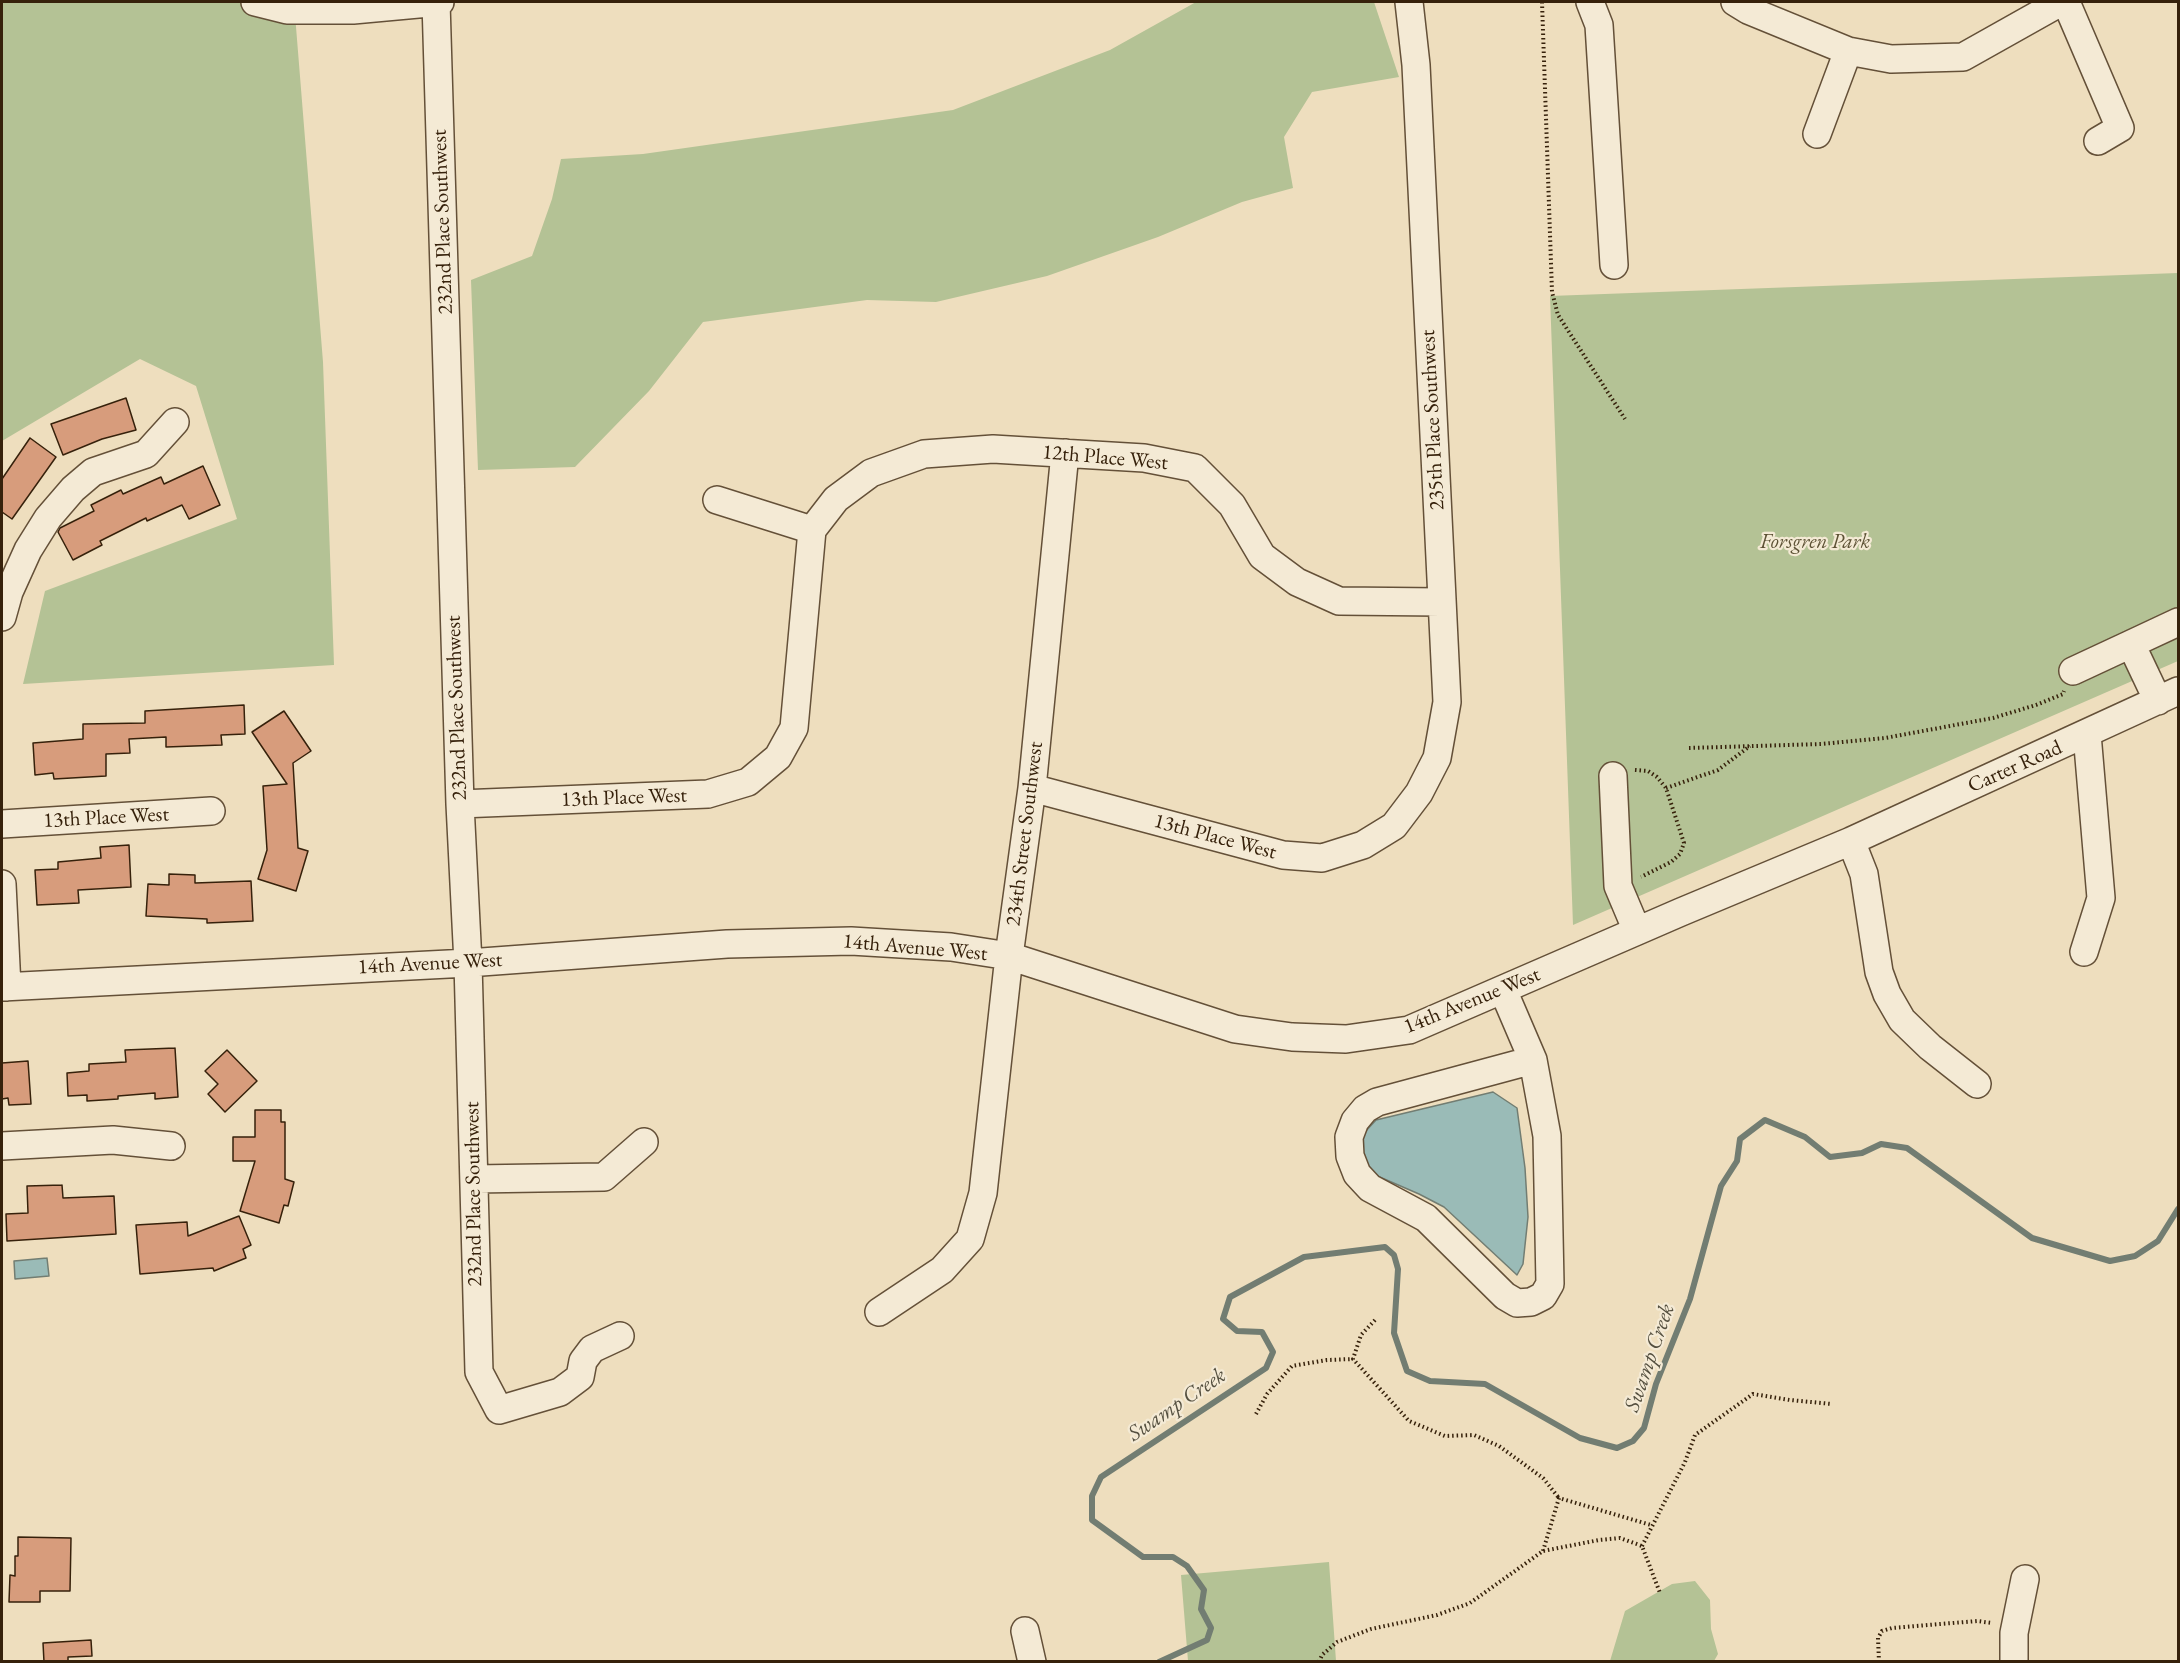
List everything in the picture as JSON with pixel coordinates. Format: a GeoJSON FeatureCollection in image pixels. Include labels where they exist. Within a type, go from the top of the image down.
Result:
{"type":"FeatureCollection","features":[{"type":"Feature","properties":{"kind":"street"},"geometry":{"type":"LineString","coordinates":[[255,2],[288,9],[352,10],[438,2]]}},
{"type":"Feature","properties":{"kind":"street","name":"232nd Place Southwest"},"geometry":{"type":"LineString","coordinates":[[438,2],[460,804],[468,963],[479,1372],[499,1410],[560,1392],[580,1377],[583,1361],[591,1349],[620,1336]]}},
{"type":"Feature","properties":{"kind":"street","name":"235th Place Southwest"},"geometry":{"type":"LineString","coordinates":[[1394,826],[1419,793],[1437,758],[1447,702],[1416,65],[1409,2]]}},
{"type":"Feature","properties":{"kind":"street"},"geometry":{"type":"LineString","coordinates":[[1590,2],[1599,25],[1614,265]]}},
{"type":"Feature","properties":{"kind":"street"},"geometry":{"type":"LineString","coordinates":[[1735,2],[1748,10],[1848,51],[1892,59],[1963,57],[2061,2]]}},
{"type":"Feature","properties":{"kind":"street"},"geometry":{"type":"LineString","coordinates":[[2066,2],[2120,128],[2098,141]]}},
{"type":"Feature","properties":{"kind":"street"},"geometry":{"type":"LineString","coordinates":[[1817,134],[1848,51]]}},
{"type":"Feature","properties":{"kind":"street"},"geometry":{"type":"LineString","coordinates":[[2,617],[9,592],[28,550],[48,518],[73,489],[93,472],[146,454],[175,422]]}},
{"type":"Feature","properties":{"kind":"street","name":"12th Place West"},"geometry":{"type":"LineString","coordinates":[[812,530],[836,499],[871,473],[924,454],[993,449],[1143,458],[1195,468],[1232,506],[1262,556],[1297,582],[1339,601],[1441,602]]}},
{"type":"Feature","properties":{"kind":"street","name":"234th Street Southwest"},"geometry":{"type":"LineString","coordinates":[[879,1312],[942,1270],[970,1239],[983,1193],[1009,956],[1032,788],[1065,453]]}},
{"type":"Feature","properties":{"kind":"street"},"geometry":{"type":"LineString","coordinates":[[717,500],[812,530]]}},
{"type":"Feature","properties":{"kind":"street","name":"13th Place West"},"geometry":{"type":"LineString","coordinates":[[460,804],[708,794],[748,782],[778,757],[794,728],[812,530]]}},
{"type":"Feature","properties":{"kind":"street"},"geometry":{"type":"LineString","coordinates":[[2073,671],[2178,622]]}},
{"type":"Feature","properties":{"kind":"street"},"geometry":{"type":"LineString","coordinates":[[2131,644],[2168,696]]}},
{"type":"Feature","properties":{"kind":"street","name":"Carter Road"},"geometry":{"type":"LineString","coordinates":[[1851,841],[2168,696]]}},
{"type":"Feature","properties":{"kind":"street"},"geometry":{"type":"LineString","coordinates":[[2084,952],[2101,898],[2087,734]]}},
{"type":"Feature","properties":{"kind":"street"},"geometry":{"type":"LineString","coordinates":[[1613,776],[1618,886],[1637,931]]}},
{"type":"Feature","properties":{"kind":"street","name":"13th Place West"},"geometry":{"type":"LineString","coordinates":[[1032,788],[1283,855],[1322,858],[1363,845],[1394,826]]}},
{"type":"Feature","properties":{"kind":"street","name":"13th Place West"},"geometry":{"type":"LineString","coordinates":[[2,824],[211,811]]}},
{"type":"Feature","properties":{"kind":"street"},"geometry":{"type":"LineString","coordinates":[[1851,841],[1864,874],[1879,972],[1887,994],[1902,1020],[1930,1047],[1977,1084]]}},
{"type":"Feature","properties":{"kind":"street","name":"14th Avenue West"},"geometry":{"type":"LineString","coordinates":[[4,987],[468,963],[727,944],[851,941],[951,947],[1009,956],[1235,1029],[1292,1037],[1346,1039],[1409,1030],[1851,841]]}},
{"type":"Feature","properties":{"kind":"street"},"geometry":{"type":"LineString","coordinates":[[2,884],[4,987]]}},
{"type":"Feature","properties":{"kind":"street"},"geometry":{"type":"LineString","coordinates":[[1503,990],[1533,1060],[1547,1136],[1550,1284],[1543,1296],[1532,1302],[1517,1304],[1505,1296],[1426,1218],[1370,1188],[1357,1174],[1350,1156],[1349,1137],[1355,1121],[1365,1109],[1377,1102],[1533,1060]]}},
{"type":"Feature","properties":{"kind":"street"},"geometry":{"type":"LineString","coordinates":[[2,1146],[113,1140],[171,1146]]}},
{"type":"Feature","properties":{"kind":"street"},"geometry":{"type":"LineString","coordinates":[[474,1179],[604,1178],[644,1142]]}},
{"type":"Feature","properties":{"kind":"street"},"geometry":{"type":"LineString","coordinates":[[2014,1662],[2014,1633],[2025,1579]]}},
{"type":"Feature","properties":{"kind":"street"},"geometry":{"type":"LineString","coordinates":[[1025,1631],[1032,1662]]}},
{"type":"Feature","properties":{"kind":"path"},"geometry":{"type":"LineString","coordinates":[[1542,2],[1552,292],[1558,315],[1625,419]]}},
{"type":"Feature","properties":{"kind":"path"},"geometry":{"type":"LineString","coordinates":[[1689,748],[1821,744],[1885,738],[1993,718],[2036,705],[2062,694],[2073,671]]}},
{"type":"Feature","properties":{"kind":"path"},"geometry":{"type":"LineString","coordinates":[[1666,788],[1718,770],[1750,746]]}},
{"type":"Feature","properties":{"kind":"path"},"geometry":{"type":"LineString","coordinates":[[1613,776],[1634,770],[1648,771],[1657,777],[1666,788],[1684,843],[1680,854],[1671,862],[1618,886]]}},
{"type":"Feature","properties":{"kind":"path"},"geometry":{"type":"LineString","coordinates":[[1353,1359],[1361,1335],[1375,1320]]}},
{"type":"Feature","properties":{"kind":"path"},"geometry":{"type":"LineString","coordinates":[[1256,1414],[1267,1394],[1292,1366],[1327,1360],[1353,1359]]}},
{"type":"Feature","properties":{"kind":"path"},"geometry":{"type":"LineString","coordinates":[[1353,1359],[1409,1421],[1445,1436],[1474,1435],[1499,1446],[1543,1478],[1559,1498],[1651,1525]]}},
{"type":"Feature","properties":{"kind":"path"},"geometry":{"type":"LineString","coordinates":[[1660,1593],[1642,1546],[1695,1435],[1753,1394],[1832,1404]]}},
{"type":"Feature","properties":{"kind":"path"},"geometry":{"type":"LineString","coordinates":[[1543,1551],[1559,1498]]}},
{"type":"Feature","properties":{"kind":"path"},"geometry":{"type":"LineString","coordinates":[[1319,1662],[1322,1655],[1336,1642],[1371,1629],[1437,1615],[1470,1603],[1543,1551],[1620,1538],[1642,1546]]}},
{"type":"Feature","properties":{"kind":"path"},"geometry":{"type":"LineString","coordinates":[[1879,1662],[1878,1638],[1882,1631],[1892,1628],[1977,1621],[1992,1623]]}},
{"type":"Feature","properties":{"kind":"green space"},"geometry":{"type":"Polygon","coordinates":[[[2,2],[294,2],[323,362],[334,665],[23,684],[45,591],[237,519],[196,386],[140,359],[2,441],[2,2]]]}},
{"type":"Feature","properties":{"kind":"green space"},"geometry":{"type":"Polygon","coordinates":[[[1196,2],[1374,2],[1399,77],[1312,92],[1284,137],[1293,188],[1242,202],[1158,237],[1047,276],[936,302],[867,300],[703,322],[649,391],[575,467],[478,470],[471,280],[532,256],[552,199],[561,159],[643,154],[953,110],[1110,50],[1196,2]]]}},
{"type":"Feature","properties":{"kind":"green space","name":"Forsgren Park"},"geometry":{"type":"Polygon","coordinates":[[[2178,273],[2178,661],[1573,925],[1550,296],[2178,273]]]}},
{"type":"Feature","properties":{"kind":"green space"},"geometry":{"type":"Polygon","coordinates":[[[1329,1562],[1336,1661],[1188,1661],[1181,1575],[1329,1562]]]}},
{"type":"Feature","properties":{"kind":"green space"},"geometry":{"type":"Polygon","coordinates":[[[1695,1581],[1710,1600],[1711,1629],[1718,1654],[1714,1661],[1610,1661],[1625,1611],[1672,1584],[1695,1581]]]}},
{"type":"Feature","properties":{"kind":"water"},"geometry":{"type":"Polygon","coordinates":[[[1493,1092],[1517,1108],[1525,1168],[1528,1217],[1523,1264],[1517,1275],[1444,1207],[1375,1175],[1365,1162],[1360,1148],[1364,1133],[1376,1120],[1493,1092]]]}},
{"type":"Feature","properties":{"kind":"water"},"geometry":{"type":"Polygon","coordinates":[[[47,1258],[49,1276],[15,1279],[14,1261],[47,1258]]]}},
{"type":"Feature","properties":{"kind":"building"},"geometry":{"type":"Polygon","coordinates":[[[126,398],[136,430],[102,439],[63,455],[51,424],[126,398]]]}},
{"type":"Feature","properties":{"kind":"building"},"geometry":{"type":"Polygon","coordinates":[[[30,438],[56,457],[12,519],[2,512],[2,479],[30,438]]]}},
{"type":"Feature","properties":{"kind":"building"},"geometry":{"type":"Polygon","coordinates":[[[203,466],[220,505],[189,519],[182,505],[147,521],[146,518],[100,541],[102,545],[73,560],[58,532],[60,528],[94,511],[91,505],[121,490],[123,494],[161,477],[164,484],[203,466]]]}},
{"type":"Feature","properties":{"kind":"building"},"geometry":{"type":"Polygon","coordinates":[[[244,705],[245,734],[221,735],[222,745],[166,747],[166,737],[129,739],[130,753],[106,754],[106,776],[54,779],[53,773],[35,775],[33,743],[83,739],[83,724],[145,723],[145,711],[244,705]]]}},
{"type":"Feature","properties":{"kind":"building"},"geometry":{"type":"Polygon","coordinates":[[[284,711],[311,751],[293,763],[298,848],[308,851],[296,891],[258,879],[267,850],[263,786],[287,784],[252,732],[284,711]]]}},
{"type":"Feature","properties":{"kind":"building"},"geometry":{"type":"Polygon","coordinates":[[[129,845],[131,887],[78,890],[79,903],[37,905],[35,870],[58,869],[58,862],[101,858],[100,847],[129,845]]]}},
{"type":"Feature","properties":{"kind":"building"},"geometry":{"type":"Polygon","coordinates":[[[169,874],[195,875],[195,883],[251,881],[253,921],[207,923],[207,919],[146,916],[148,884],[169,885],[169,874]]]}},
{"type":"Feature","properties":{"kind":"building"},"geometry":{"type":"Polygon","coordinates":[[[175,1048],[178,1097],[155,1099],[155,1093],[87,1101],[87,1095],[68,1096],[67,1073],[89,1071],[89,1064],[126,1062],[125,1050],[175,1048]]]}},
{"type":"Feature","properties":{"kind":"building"},"geometry":{"type":"Polygon","coordinates":[[[227,1050],[257,1081],[225,1112],[208,1094],[218,1084],[205,1071],[227,1050]]]}},
{"type":"Feature","properties":{"kind":"building"},"geometry":{"type":"Polygon","coordinates":[[[28,1061],[31,1104],[9,1105],[8,1098],[2,1099],[2,1063],[28,1061]]]}},
{"type":"Feature","properties":{"kind":"building"},"geometry":{"type":"Polygon","coordinates":[[[255,1110],[281,1110],[281,1122],[285,1122],[285,1179],[294,1182],[288,1206],[284,1205],[279,1223],[240,1211],[255,1161],[233,1161],[233,1137],[255,1137],[255,1110]]]}},
{"type":"Feature","properties":{"kind":"building"},"geometry":{"type":"Polygon","coordinates":[[[62,1185],[63,1198],[114,1196],[116,1234],[7,1241],[6,1214],[28,1213],[27,1186],[62,1185]]]}},
{"type":"Feature","properties":{"kind":"building"},"geometry":{"type":"Polygon","coordinates":[[[239,1216],[251,1245],[243,1249],[246,1258],[214,1271],[213,1268],[140,1274],[136,1225],[187,1222],[188,1236],[239,1216]]]}},
{"type":"Feature","properties":{"kind":"building"},"geometry":{"type":"Polygon","coordinates":[[[18,1537],[71,1538],[70,1591],[40,1591],[40,1602],[9,1602],[10,1575],[15,1576],[18,1537]]]}},
{"type":"Feature","properties":{"kind":"building"},"geometry":{"type":"Polygon","coordinates":[[[91,1640],[92,1656],[68,1657],[68,1662],[44,1662],[43,1643],[91,1640]]]}},
{"type":"Feature","properties":{"kind":"waterway","name":"Swamp Creek"},"geometry":{"type":"LineString","coordinates":[[1159,1662],[1207,1640],[1211,1628],[1201,1609],[1204,1590],[1187,1566],[1173,1557],[1143,1557],[1092,1520],[1092,1496],[1101,1477],[1266,1368],[1273,1352],[1262,1332],[1237,1331],[1223,1319],[1230,1297],[1304,1257],[1385,1247],[1394,1255],[1398,1269],[1394,1333],[1407,1371],[1430,1381],[1485,1384],[1580,1438],[1617,1448],[1633,1441],[1644,1428],[1656,1384],[1690,1299],[1721,1186],[1737,1161],[1740,1139],[1765,1120],[1805,1137],[1830,1157],[1862,1153],[1881,1144],[1907,1148],[2032,1238],[2110,1261],[2135,1256],[2158,1241],[2178,1209]]}}]}
